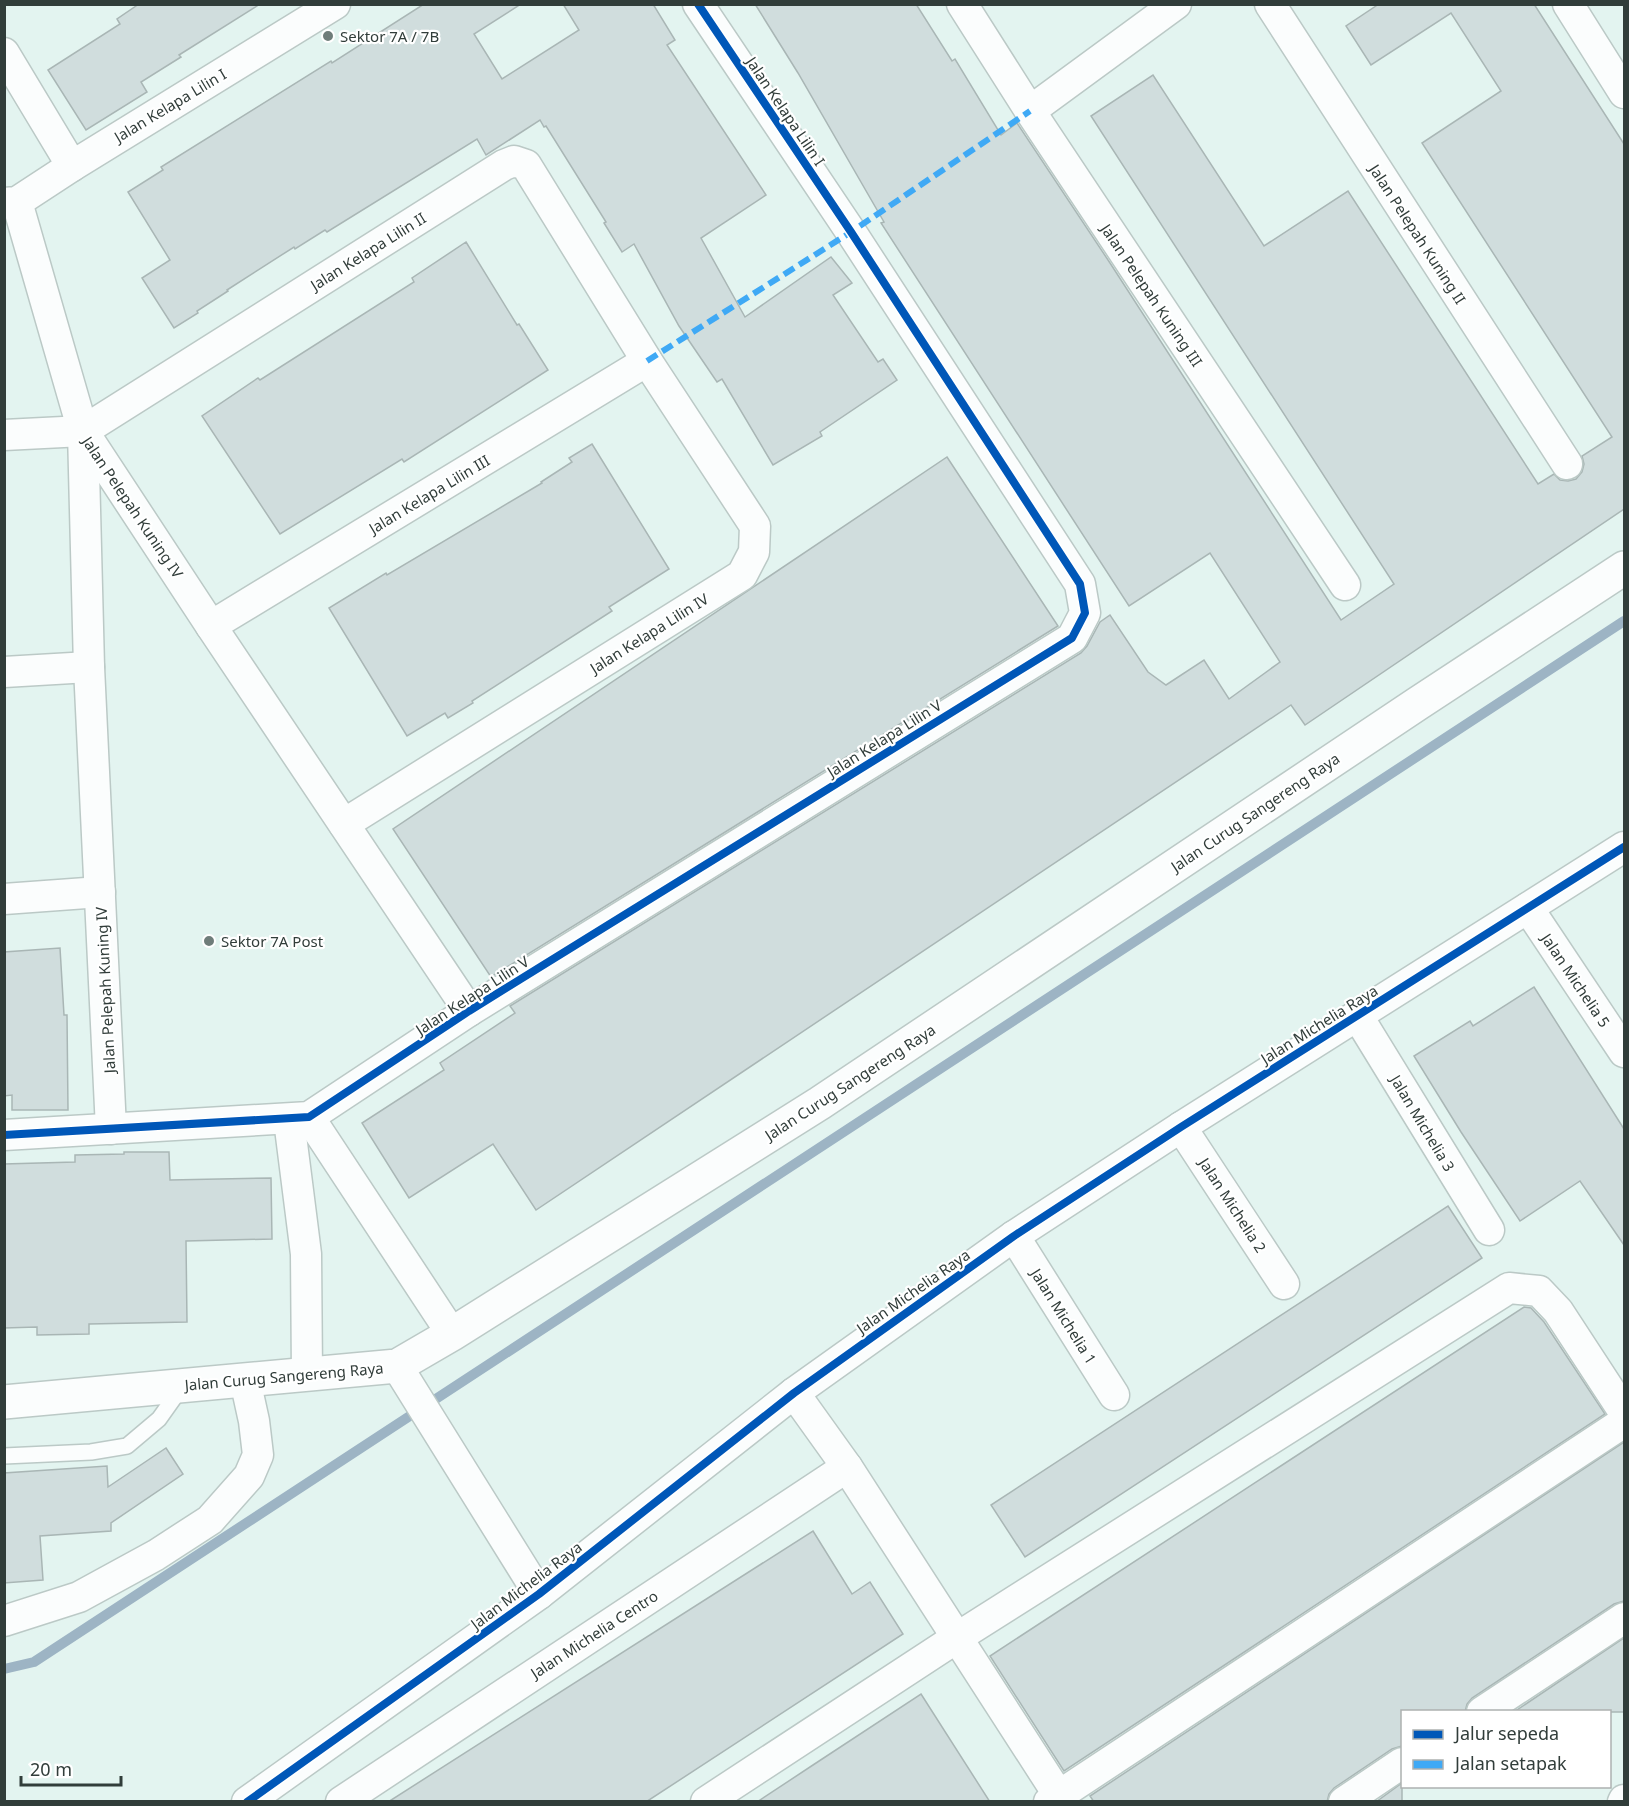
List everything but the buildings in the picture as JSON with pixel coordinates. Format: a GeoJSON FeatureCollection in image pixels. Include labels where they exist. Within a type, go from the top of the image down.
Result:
{"type":"FeatureCollection","features":[{"type":"Feature","properties":{"kind":"main road","name":"Jalan Curug Sangereng Raya"},"geometry":{"type":"LineString","coordinates":[[4,1402],[307,1374],[403,1376],[452,1334],[820,1103],[1624,568]]}},
{"type":"Feature","properties":{"kind":"street","name":"Jalan Kelapa Lilin I"},"geometry":{"type":"LineString","coordinates":[[11,202],[335,4]]}},
{"type":"Feature","properties":{"kind":"street","name":"Jalan Kelapa Lilin I"},"geometry":{"type":"LineString","coordinates":[[698,4],[851,232]]}},
{"type":"Feature","properties":{"kind":"street","name":"Jalan Pelepah Kuning III"},"geometry":{"type":"LineString","coordinates":[[962,4],[1030,111],[1345,585]]}},
{"type":"Feature","properties":{"kind":"street"},"geometry":{"type":"LineString","coordinates":[[1030,111],[1176,4]]}},
{"type":"Feature","properties":{"kind":"street","name":"Jalan Pelepah Kuning II"},"geometry":{"type":"LineString","coordinates":[[1270,4],[1567,464]]}},
{"type":"Feature","properties":{"kind":"street"},"geometry":{"type":"LineString","coordinates":[[1568,4],[1624,93]]}},
{"type":"Feature","properties":{"kind":"street"},"geometry":{"type":"LineString","coordinates":[[4,53],[72,166]]}},
{"type":"Feature","properties":{"kind":"street","name":"Jalan Kelapa Lilin II"},"geometry":{"type":"LineString","coordinates":[[4,435],[83,431],[514,160],[526,165],[647,361]]}},
{"type":"Feature","properties":{"kind":"street"},"geometry":{"type":"LineString","coordinates":[[11,202],[83,431]]}},
{"type":"Feature","properties":{"kind":"street","name":"Jalan Kelapa Lilin V"},"geometry":{"type":"LineString","coordinates":[[299,1118],[1072,638],[1085,613],[1080,584],[851,232]]}},
{"type":"Feature","properties":{"kind":"street","name":"Jalan Kelapa Lilin III"},"geometry":{"type":"LineString","coordinates":[[211,626],[647,361]]}},
{"type":"Feature","properties":{"kind":"street","name":"Jalan Kelapa Lilin IV"},"geometry":{"type":"LineString","coordinates":[[344,824],[742,575],[754,552],[755,526],[647,361]]}},
{"type":"Feature","properties":{"kind":"street","name":"Jalan Pelepah Kuning IV"},"geometry":{"type":"LineString","coordinates":[[83,431],[469,1011]]}},
{"type":"Feature","properties":{"kind":"street","name":"Jalan Pelepah Kuning IV"},"geometry":{"type":"LineString","coordinates":[[83,431],[89,667],[111,1129]]}},
{"type":"Feature","properties":{"kind":"street"},"geometry":{"type":"LineString","coordinates":[[4,672],[89,667]]}},
{"type":"Feature","properties":{"kind":"street","name":"Jalan Michelia Raya"},"geometry":{"type":"LineString","coordinates":[[248,1802],[539,1594],[794,1393],[1014,1236],[1181,1127],[1624,847]]}},
{"type":"Feature","properties":{"kind":"street"},"geometry":{"type":"LineString","coordinates":[[4,898],[100,892]]}},
{"type":"Feature","properties":{"kind":"street","name":"Jalan Michelia 5"},"geometry":{"type":"LineString","coordinates":[[1528,908],[1624,1052]]}},
{"type":"Feature","properties":{"kind":"street","name":"Jalan Michelia 3"},"geometry":{"type":"LineString","coordinates":[[1357,1015],[1489,1230]]}},
{"type":"Feature","properties":{"kind":"street"},"geometry":{"type":"LineString","coordinates":[[299,1118],[452,1334]]}},
{"type":"Feature","properties":{"kind":"street"},"geometry":{"type":"LineString","coordinates":[[4,1135],[299,1118]]}},
{"type":"Feature","properties":{"kind":"street"},"geometry":{"type":"LineString","coordinates":[[299,1118],[306,1254],[307,1374]]}},
{"type":"Feature","properties":{"kind":"street","name":"Jalan Michelia 2"},"geometry":{"type":"LineString","coordinates":[[1181,1127],[1284,1284]]}},
{"type":"Feature","properties":{"kind":"street","name":"Jalan Michelia 1"},"geometry":{"type":"LineString","coordinates":[[1014,1236],[1114,1395]]}},
{"type":"Feature","properties":{"kind":"street"},"geometry":{"type":"LineString","coordinates":[[706,1802],[958,1636],[1509,1288],[1539,1291],[1558,1311],[1624,1412]]}},
{"type":"Feature","properties":{"kind":"street"},"geometry":{"type":"LineString","coordinates":[[403,1376],[539,1594]]}},
{"type":"Feature","properties":{"kind":"street"},"geometry":{"type":"LineString","coordinates":[[4,1621],[79,1597],[156,1555],[210,1520],[249,1476],[258,1455],[254,1421],[245,1380]]}},
{"type":"Feature","properties":{"kind":"street"},"geometry":{"type":"LineString","coordinates":[[794,1393],[847,1467],[958,1636],[1057,1799],[1624,1422]]}},
{"type":"Feature","properties":{"kind":"street","name":"Jalan Michelia Centro"},"geometry":{"type":"LineString","coordinates":[[341,1802],[847,1467]]}},
{"type":"Feature","properties":{"kind":"street"},"geometry":{"type":"LineString","coordinates":[[1485,1710],[1624,1618]]}},
{"type":"Feature","properties":{"kind":"street"},"geometry":{"type":"LineString","coordinates":[[1344,1802],[1401,1764]]}},
{"type":"Feature","properties":{"kind":"lane"},"geometry":{"type":"LineString","coordinates":[[4,1456],[91,1452],[127,1446],[159,1419],[183,1386]]}},
{"type":"Feature","properties":{"kind":"waterway"},"geometry":{"type":"LineString","coordinates":[[4,1669],[34,1662],[1624,621]]}},
{"type":"Feature","properties":{"kind":"marked path"},"geometry":{"type":"LineString","coordinates":[[647,361],[851,232],[1030,111]]}},
{"type":"Feature","properties":{"kind":"cycle path"},"geometry":{"type":"LineString","coordinates":[[4,1135],[309,1117],[469,1011],[1072,638],[1085,613],[1080,584],[851,232],[698,4]]}},
{"type":"Feature","properties":{"kind":"cycle path"},"geometry":{"type":"LineString","coordinates":[[247,1802],[539,1594],[794,1393],[1014,1236],[1181,1127],[1624,847]]}},
{"type":"Feature","properties":{"kind":"place","name":"Sektor 7A / 7B"},"geometry":{"type":"Point","coordinates":[328,36]}},
{"type":"Feature","properties":{"kind":"place","name":"Sektor 7A Post"},"geometry":{"type":"Point","coordinates":[209,941]}}]}
